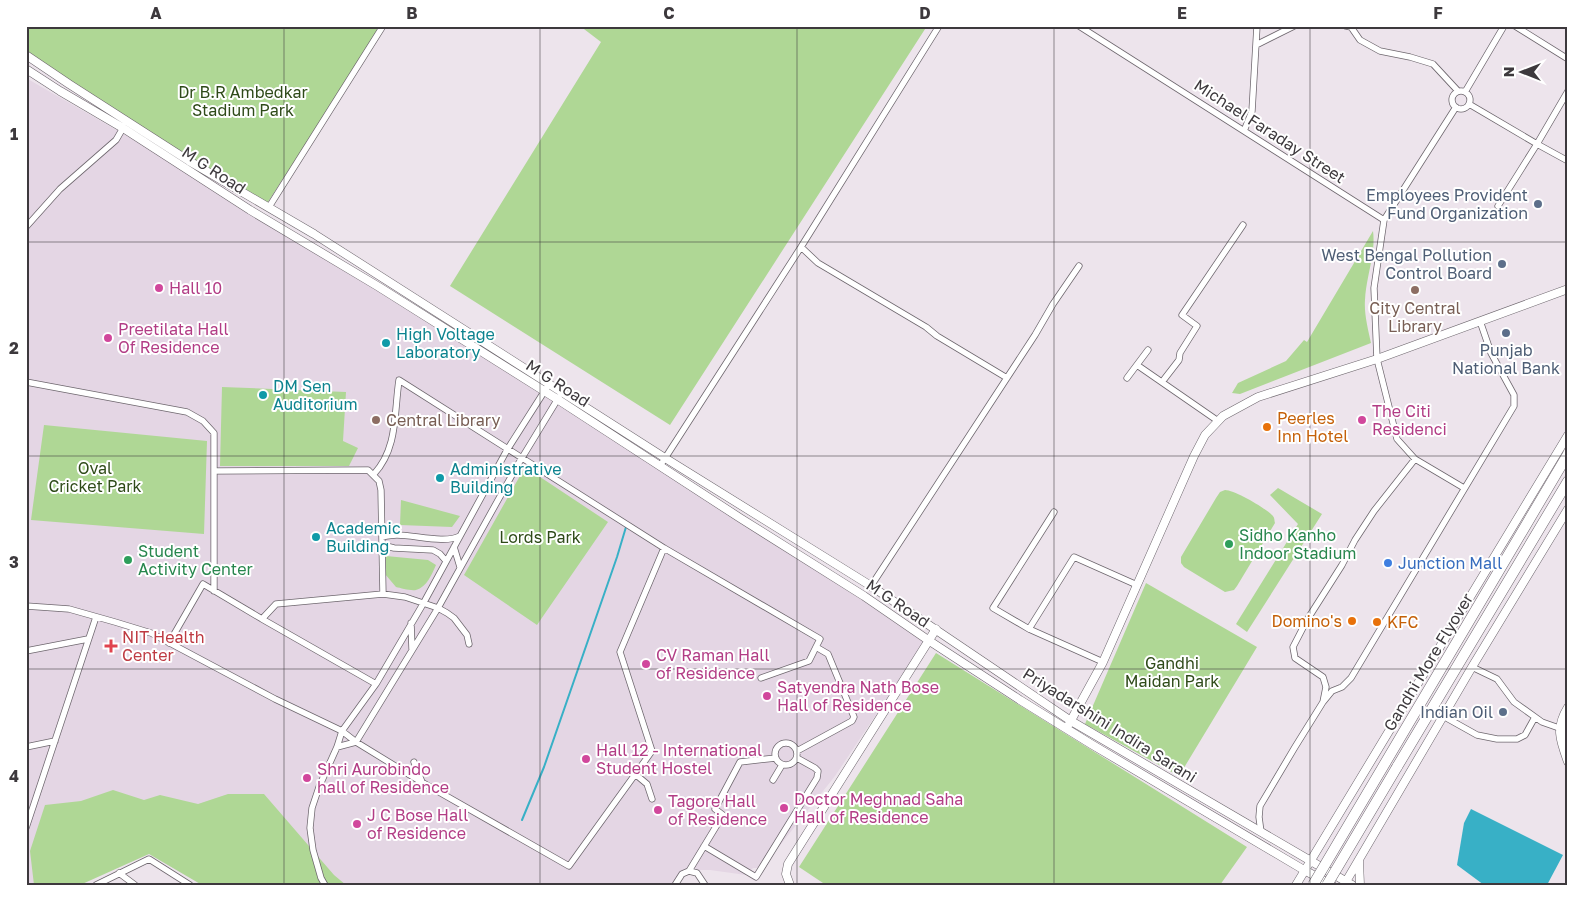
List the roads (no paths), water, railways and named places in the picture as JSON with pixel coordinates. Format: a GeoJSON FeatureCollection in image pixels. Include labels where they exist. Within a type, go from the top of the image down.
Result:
{"type":"FeatureCollection","features":[{"type":"Feature","properties":{"kind":"highway","name":"Gandhi More Flyover"},"geometry":{"type":"LineString","coordinates":[[1313,885],[1568,454]]}},
{"type":"Feature","properties":{"kind":"highway","name":"Gandhi More Flyover"},"geometry":{"type":"LineString","coordinates":[[1327,885],[1568,481]]}},
{"type":"Feature","properties":{"kind":"street"},"geometry":{"type":"LineString","coordinates":[[268,207],[383,26]]}},
{"type":"Feature","properties":{"kind":"street"},"geometry":{"type":"LineString","coordinates":[[660,466],[939,26]]}},
{"type":"Feature","properties":{"kind":"street","name":"Michael Faraday Street"},"geometry":{"type":"LineString","coordinates":[[1079,26],[1384,220]]}},
{"type":"Feature","properties":{"kind":"street"},"geometry":{"type":"LineString","coordinates":[[1244,131],[1252,111],[1258,26]]}},
{"type":"Feature","properties":{"kind":"street"},"geometry":{"type":"LineString","coordinates":[[1256,45],[1294,26]]}},
{"type":"Feature","properties":{"kind":"street"},"geometry":{"type":"LineString","coordinates":[[1346,26],[1351,26],[1360,40],[1380,51],[1434,64],[1458,91],[1465,92],[1470,98],[1468,104],[1463,108],[1453,105],[1451,99],[1454,93],[1458,91]]}},
{"type":"Feature","properties":{"kind":"street"},"geometry":{"type":"LineString","coordinates":[[1465,92],[1504,26]]}},
{"type":"Feature","properties":{"kind":"street"},"geometry":{"type":"LineString","coordinates":[[1515,26],[1568,60]]}},
{"type":"Feature","properties":{"kind":"street"},"geometry":{"type":"LineString","coordinates":[[26,54],[69,84],[190,161],[314,234],[546,387],[507,450],[412,624],[376,684],[342,731],[312,808],[310,828],[313,850],[321,878],[325,885]]}},
{"type":"Feature","properties":{"kind":"street","name":"M G Road"},"geometry":{"type":"LineString","coordinates":[[27,69],[250,210],[560,395],[660,466],[1067,728]]}},
{"type":"Feature","properties":{"kind":"street"},"geometry":{"type":"LineString","coordinates":[[1498,206],[1568,91]]}},
{"type":"Feature","properties":{"kind":"street"},"geometry":{"type":"LineString","coordinates":[[1468,104],[1568,161]]}},
{"type":"Feature","properties":{"kind":"street"},"geometry":{"type":"LineString","coordinates":[[1456,107],[1384,220],[1374,288],[1377,359],[1397,439],[1415,459],[1464,488]]}},
{"type":"Feature","properties":{"kind":"street"},"geometry":{"type":"LineString","coordinates":[[26,227],[60,189],[116,140],[123,128]]}},
{"type":"Feature","properties":{"kind":"street"},"geometry":{"type":"LineString","coordinates":[[1162,382],[1179,360],[1180,353],[1197,326],[1182,315],[1243,225]]}},
{"type":"Feature","properties":{"kind":"street"},"geometry":{"type":"LineString","coordinates":[[800,247],[818,263],[1007,378]]}},
{"type":"Feature","properties":{"kind":"street"},"geometry":{"type":"LineString","coordinates":[[871,586],[1079,266]]}},
{"type":"Feature","properties":{"kind":"street"},"geometry":{"type":"LineString","coordinates":[[1067,728],[1103,662],[1205,434],[1223,416],[1258,397],[1377,359],[1568,289]]}},
{"type":"Feature","properties":{"kind":"street"},"geometry":{"type":"LineString","coordinates":[[1261,832],[1260,806],[1294,747],[1332,691],[1342,687],[1351,678],[1514,406],[1515,401],[1511,387],[1491,353],[1480,322]]}},
{"type":"Feature","properties":{"kind":"street"},"geometry":{"type":"LineString","coordinates":[[1127,378],[1148,350]]}},
{"type":"Feature","properties":{"kind":"street"},"geometry":{"type":"LineString","coordinates":[[1137,365],[1218,421]]}},
{"type":"Feature","properties":{"kind":"street"},"geometry":{"type":"LineString","coordinates":[[374,474],[384,464],[394,433],[398,380],[664,548],[820,639],[809,661],[761,678]]}},
{"type":"Feature","properties":{"kind":"street"},"geometry":{"type":"LineString","coordinates":[[26,382],[187,412],[203,420],[214,433],[214,591]]}},
{"type":"Feature","properties":{"kind":"street"},"geometry":{"type":"LineString","coordinates":[[336,748],[356,742],[438,608],[522,458],[560,395]]}},
{"type":"Feature","properties":{"kind":"street","name":"Priyadarshini Indira Sarani"},"geometry":{"type":"LineString","coordinates":[[560,395],[871,586],[1071,721],[1288,847],[1347,884]]}},
{"type":"Feature","properties":{"kind":"street"},"geometry":{"type":"LineString","coordinates":[[1296,884],[1568,435]]}},
{"type":"Feature","properties":{"kind":"street"},"geometry":{"type":"LineString","coordinates":[[1323,702],[1326,687],[1323,677],[1295,658],[1293,647],[1355,540],[1374,511],[1415,459]]}},
{"type":"Feature","properties":{"kind":"street"},"geometry":{"type":"LineString","coordinates":[[215,471],[368,470],[374,474],[381,490],[383,594]]}},
{"type":"Feature","properties":{"kind":"street"},"geometry":{"type":"LineString","coordinates":[[1347,884],[1443,716],[1568,509]]}},
{"type":"Feature","properties":{"kind":"street"},"geometry":{"type":"LineString","coordinates":[[1054,512],[993,608],[1029,629],[1103,662]]}},
{"type":"Feature","properties":{"kind":"street"},"geometry":{"type":"LineString","coordinates":[[382,537],[396,535],[456,539],[460,536]]}},
{"type":"Feature","properties":{"kind":"street"},"geometry":{"type":"LineString","coordinates":[[433,550],[438,547],[437,539]]}},
{"type":"Feature","properties":{"kind":"street"},"geometry":{"type":"LineString","coordinates":[[382,545],[394,548],[433,550],[446,561]]}},
{"type":"Feature","properties":{"kind":"street"},"geometry":{"type":"LineString","coordinates":[[454,547],[467,555]]}},
{"type":"Feature","properties":{"kind":"street"},"geometry":{"type":"LineString","coordinates":[[454,547],[460,568]]}},
{"type":"Feature","properties":{"kind":"street"},"geometry":{"type":"LineString","coordinates":[[26,606],[69,609],[151,633],[275,699],[342,731],[356,742],[422,782],[569,866],[652,750],[620,652],[664,548]]}},
{"type":"Feature","properties":{"kind":"street"},"geometry":{"type":"LineString","coordinates":[[1029,629],[1074,557],[1137,585]]}},
{"type":"Feature","properties":{"kind":"street"},"geometry":{"type":"LineString","coordinates":[[169,643],[203,584],[376,684]]}},
{"type":"Feature","properties":{"kind":"street"},"geometry":{"type":"LineString","coordinates":[[262,619],[276,604],[383,594],[405,597],[438,608],[454,618],[467,635],[469,644]]}},
{"type":"Feature","properties":{"kind":"street"},"geometry":{"type":"LineString","coordinates":[[26,828],[96,617]]}},
{"type":"Feature","properties":{"kind":"street"},"geometry":{"type":"LineString","coordinates":[[412,624],[412,651]]}},
{"type":"Feature","properties":{"kind":"street"},"geometry":{"type":"LineString","coordinates":[[790,885],[786,874],[788,864],[936,629]]}},
{"type":"Feature","properties":{"kind":"street"},"geometry":{"type":"LineString","coordinates":[[26,651],[88,639]]}},
{"type":"Feature","properties":{"kind":"street"},"geometry":{"type":"LineString","coordinates":[[797,751],[852,721],[854,717],[828,654],[816,647]]}},
{"type":"Feature","properties":{"kind":"street"},"geometry":{"type":"LineString","coordinates":[[1472,667],[1497,679],[1514,702],[1542,722],[1559,728]]}},
{"type":"Feature","properties":{"kind":"street"},"geometry":{"type":"LineString","coordinates":[[1568,707],[1559,728],[1559,736],[1568,762]]}},
{"type":"Feature","properties":{"kind":"street"},"geometry":{"type":"LineString","coordinates":[[1443,716],[1477,735],[1497,739],[1517,739],[1525,734],[1535,717]]}},
{"type":"Feature","properties":{"kind":"street"},"geometry":{"type":"LineString","coordinates":[[1568,722],[1566,730],[1568,737]]}},
{"type":"Feature","properties":{"kind":"street","name":"Priyadarshini Indira Sarani"},"geometry":{"type":"LineString","coordinates":[[1067,728],[1304,870],[1333,885]]}},
{"type":"Feature","properties":{"kind":"street"},"geometry":{"type":"LineString","coordinates":[[26,747],[55,741]]}},
{"type":"Feature","properties":{"kind":"street"},"geometry":{"type":"LineString","coordinates":[[782,744],[793,745],[797,751],[795,762],[789,766],[782,765],[776,758],[776,749],[782,744]]}},
{"type":"Feature","properties":{"kind":"street"},"geometry":{"type":"LineString","coordinates":[[689,872],[723,815],[715,809],[740,762],[776,758]]}},
{"type":"Feature","properties":{"kind":"street"},"geometry":{"type":"LineString","coordinates":[[704,846],[756,877],[817,778],[818,771],[797,758]]}},
{"type":"Feature","properties":{"kind":"street"},"geometry":{"type":"LineString","coordinates":[[414,762],[422,782]]}},
{"type":"Feature","properties":{"kind":"street"},"geometry":{"type":"LineString","coordinates":[[773,780],[782,765]]}},
{"type":"Feature","properties":{"kind":"street"},"geometry":{"type":"LineString","coordinates":[[635,774],[647,784],[652,798]]}},
{"type":"Feature","properties":{"kind":"street"},"geometry":{"type":"LineString","coordinates":[[1288,847],[1309,852],[1318,847]]}},
{"type":"Feature","properties":{"kind":"street"},"geometry":{"type":"LineString","coordinates":[[1283,857],[1293,870],[1296,884]]}},
{"type":"Feature","properties":{"kind":"street"},"geometry":{"type":"LineString","coordinates":[[96,885],[149,859],[179,882],[190,885]]}},
{"type":"Feature","properties":{"kind":"street"},"geometry":{"type":"LineString","coordinates":[[1359,861],[1360,885]]}},
{"type":"Feature","properties":{"kind":"street"},"geometry":{"type":"LineString","coordinates":[[675,885],[682,874],[689,872],[697,873],[705,885]]}},
{"type":"Feature","properties":{"kind":"street"},"geometry":{"type":"LineString","coordinates":[[119,873],[135,885]]}},
{"type":"Feature","properties":{"kind":"water"},"geometry":{"type":"Polygon","coordinates":[[[1471,809],[1563,855],[1547,885],[1484,885],[1457,865],[1464,823],[1471,809]]]}},
{"type":"Feature","properties":{"kind":"waterway"},"geometry":{"type":"LineString","coordinates":[[522,820],[544,767],[626,527]]}},
{"type":"Feature","properties":{"kind":"place","name":"Employees Provident Fund Organization"},"geometry":{"type":"Point","coordinates":[1538,204]}},
{"type":"Feature","properties":{"kind":"place","name":"West Bengal Pollution Control Board"},"geometry":{"type":"Point","coordinates":[1502,264]}},
{"type":"Feature","properties":{"kind":"place","name":"Hall 10"},"geometry":{"type":"Point","coordinates":[159,288]}},
{"type":"Feature","properties":{"kind":"place","name":"City Central Library"},"geometry":{"type":"Point","coordinates":[1415,290]}},
{"type":"Feature","properties":{"kind":"place","name":"Punjab National Bank"},"geometry":{"type":"Point","coordinates":[1506,333]}},
{"type":"Feature","properties":{"kind":"place","name":"Preetilata Hall Of Residence"},"geometry":{"type":"Point","coordinates":[108,338]}},
{"type":"Feature","properties":{"kind":"place","name":"High Voltage Laboratory"},"geometry":{"type":"Point","coordinates":[386,343]}},
{"type":"Feature","properties":{"kind":"place","name":"DM Sen Auditorium"},"geometry":{"type":"Point","coordinates":[263,395]}},
{"type":"Feature","properties":{"kind":"place","name":"Central Library"},"geometry":{"type":"Point","coordinates":[376,420]}},
{"type":"Feature","properties":{"kind":"place","name":"The Citi Residenci"},"geometry":{"type":"Point","coordinates":[1362,420]}},
{"type":"Feature","properties":{"kind":"place","name":"Peerles Inn Hotel"},"geometry":{"type":"Point","coordinates":[1267,427]}},
{"type":"Feature","properties":{"kind":"place","name":"Administrative Building"},"geometry":{"type":"Point","coordinates":[440,478]}},
{"type":"Feature","properties":{"kind":"place","name":"Academic Building"},"geometry":{"type":"Point","coordinates":[316,537]}},
{"type":"Feature","properties":{"kind":"place","name":"Sidho Kanho Indoor Stadium"},"geometry":{"type":"Point","coordinates":[1229,544]}},
{"type":"Feature","properties":{"kind":"place","name":"Student Activity Center"},"geometry":{"type":"Point","coordinates":[128,560]}},
{"type":"Feature","properties":{"kind":"place","name":"Junction Mall"},"geometry":{"type":"Point","coordinates":[1388,563]}},
{"type":"Feature","properties":{"kind":"place","name":"Domino's"},"geometry":{"type":"Point","coordinates":[1352,621]}},
{"type":"Feature","properties":{"kind":"place","name":"KFC"},"geometry":{"type":"Point","coordinates":[1377,622]}},
{"type":"Feature","properties":{"kind":"place","name":"NIT Health Center"},"geometry":{"type":"Point","coordinates":[111,646]}},
{"type":"Feature","properties":{"kind":"place","name":"CV Raman Hall of Residence"},"geometry":{"type":"Point","coordinates":[646,664]}},
{"type":"Feature","properties":{"kind":"place","name":"Satyendra Nath Bose Hall of Residence"},"geometry":{"type":"Point","coordinates":[767,696]}},
{"type":"Feature","properties":{"kind":"place","name":"Indian Oil"},"geometry":{"type":"Point","coordinates":[1503,712]}},
{"type":"Feature","properties":{"kind":"place","name":"Hall 12 - International Student Hostel"},"geometry":{"type":"Point","coordinates":[586,759]}},
{"type":"Feature","properties":{"kind":"place","name":"Shri Aurobindo hall of Residence"},"geometry":{"type":"Point","coordinates":[307,778]}},
{"type":"Feature","properties":{"kind":"place","name":"Doctor Meghnad Saha Hall of Residence"},"geometry":{"type":"Point","coordinates":[784,808]}},
{"type":"Feature","properties":{"kind":"place","name":"Tagore Hall of Residence"},"geometry":{"type":"Point","coordinates":[658,810]}},
{"type":"Feature","properties":{"kind":"place","name":"J C Bose Hall of Residence"},"geometry":{"type":"Point","coordinates":[357,824]}},
{"type":"Feature","properties":{"kind":"park label","name":"Dr B.R Ambedkar Stadium Park"},"geometry":{"type":"Point","coordinates":[243,101]}},
{"type":"Feature","properties":{"kind":"park label","name":"Oval Cricket Park"},"geometry":{"type":"Point","coordinates":[95,477]}},
{"type":"Feature","properties":{"kind":"park label","name":"Lords Park"},"geometry":{"type":"Point","coordinates":[540,537]}},
{"type":"Feature","properties":{"kind":"park label","name":"Gandhi Maidan Park"},"geometry":{"type":"Point","coordinates":[1172,672]}}]}
